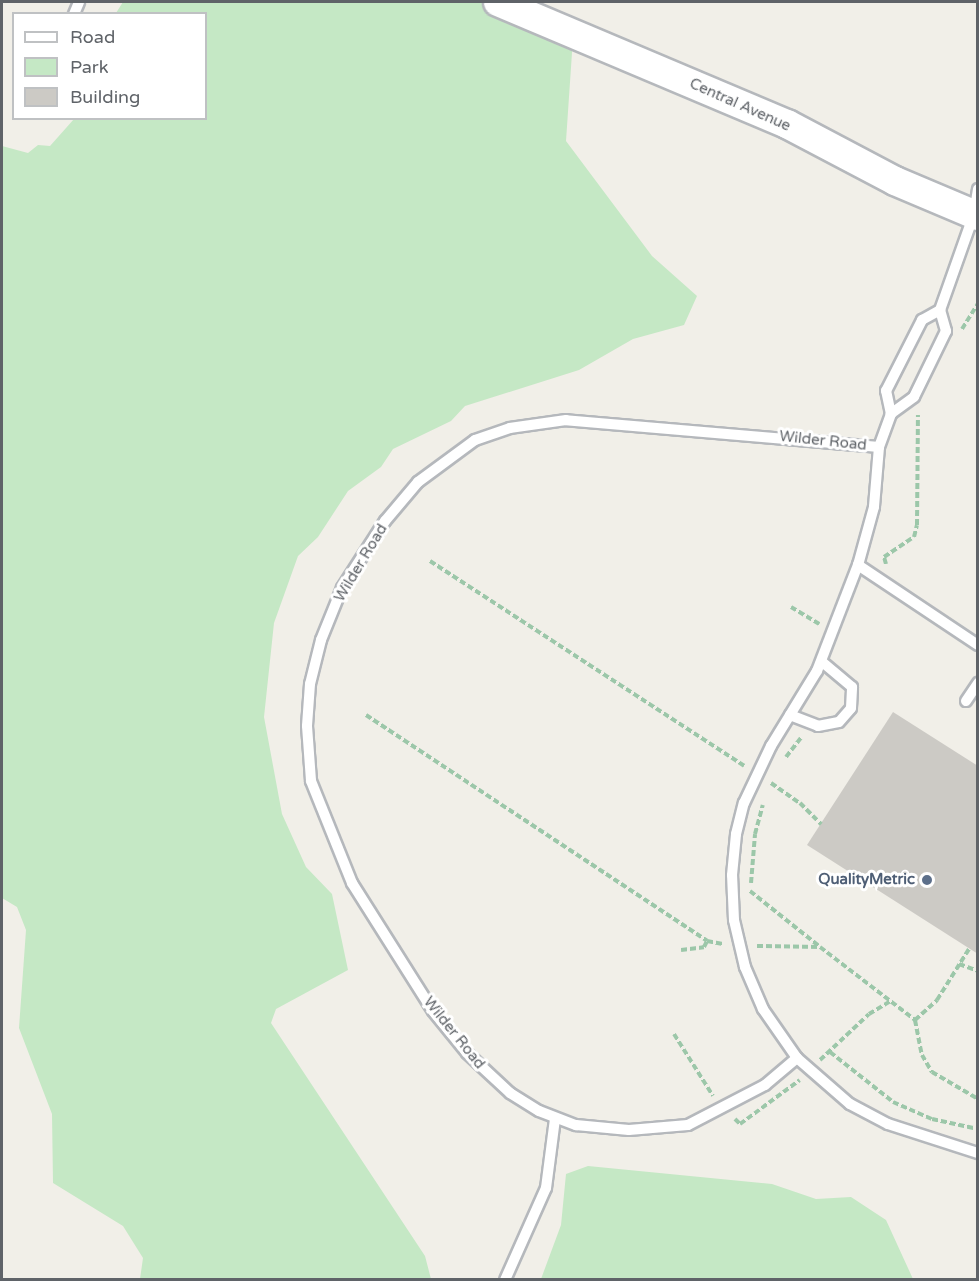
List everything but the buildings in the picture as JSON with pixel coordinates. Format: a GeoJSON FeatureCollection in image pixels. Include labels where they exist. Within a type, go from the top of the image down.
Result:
{"type":"FeatureCollection","features":[{"type":"Feature","properties":{"kind":"main road","name":"Central Avenue"},"geometry":{"type":"LineString","coordinates":[[498,2],[787,124],[895,181],[976,206]]}},
{"type":"Feature","properties":{"kind":"lane"},"geometry":{"type":"LineString","coordinates":[[940,310],[922,320],[886,391],[891,414],[914,397],[946,331],[940,310],[976,206]]}},
{"type":"Feature","properties":{"kind":"lane","name":"Wilder Road"},"geometry":{"type":"LineString","coordinates":[[797,1058],[765,1085],[688,1125],[629,1130],[576,1125],[555,1119],[510,1093],[484,1071],[433,1011],[352,883],[310,781],[307,726],[309,694],[321,640],[342,588],[385,521],[418,482],[476,440],[510,428],[566,420],[879,447],[891,414]]}},
{"type":"Feature","properties":{"kind":"lane"},"geometry":{"type":"LineString","coordinates":[[879,447],[874,507],[858,565],[821,662],[790,715],[744,803],[732,875],[740,945],[763,1009],[797,1058],[850,1104],[879,1119],[978,1153]]}},
{"type":"Feature","properties":{"kind":"lane"},"geometry":{"type":"LineString","coordinates":[[858,565],[978,645]]}},
{"type":"Feature","properties":{"kind":"lane"},"geometry":{"type":"LineString","coordinates":[[790,715],[818,726],[839,722],[851,708],[852,687],[821,662]]}},
{"type":"Feature","properties":{"kind":"lane"},"geometry":{"type":"LineString","coordinates":[[966,701],[978,683]]}},
{"type":"Feature","properties":{"kind":"lane"},"geometry":{"type":"LineString","coordinates":[[505,1280],[546,1188],[555,1119]]}},
{"type":"Feature","properties":{"kind":"path"},"geometry":{"type":"LineString","coordinates":[[958,337],[978,303]]}},
{"type":"Feature","properties":{"kind":"path"},"geometry":{"type":"LineString","coordinates":[[894,569],[885,563],[884,557],[914,537],[917,525],[918,411]]}},
{"type":"Feature","properties":{"kind":"path"},"geometry":{"type":"LineString","coordinates":[[430,561],[800,802],[820,824]]}},
{"type":"Feature","properties":{"kind":"path"},"geometry":{"type":"LineString","coordinates":[[366,715],[707,941],[757,946],[820,947]]}},
{"type":"Feature","properties":{"kind":"path"},"geometry":{"type":"LineString","coordinates":[[783,763],[799,738],[809,739]]}},
{"type":"Feature","properties":{"kind":"path"},"geometry":{"type":"LineString","coordinates":[[768,793],[777,773]]}},
{"type":"Feature","properties":{"kind":"path"},"geometry":{"type":"LineString","coordinates":[[751,904],[755,834],[764,802]]}},
{"type":"Feature","properties":{"kind":"path"},"geometry":{"type":"LineString","coordinates":[[750,891],[915,1020],[922,1055],[932,1072],[978,1099]]}},
{"type":"Feature","properties":{"kind":"path"},"geometry":{"type":"LineString","coordinates":[[755,935],[757,946]]}},
{"type":"Feature","properties":{"kind":"path"},"geometry":{"type":"LineString","coordinates":[[681,950],[704,946],[707,941]]}},
{"type":"Feature","properties":{"kind":"path"},"geometry":{"type":"LineString","coordinates":[[915,1020],[937,1000],[969,949]]}},
{"type":"Feature","properties":{"kind":"path"},"geometry":{"type":"LineString","coordinates":[[959,964],[978,971]]}},
{"type":"Feature","properties":{"kind":"path"},"geometry":{"type":"LineString","coordinates":[[830,1052],[893,1102],[932,1119],[978,1129]]}},
{"type":"Feature","properties":{"kind":"green space"},"geometry":{"type":"Polygon","coordinates":[[[123,2],[490,2],[573,38],[566,141],[652,256],[697,296],[684,325],[633,339],[579,370],[465,406],[451,421],[393,449],[381,467],[348,491],[318,537],[298,556],[274,623],[264,717],[282,814],[306,867],[332,894],[348,970],[276,1009],[271,1023],[425,1256],[431,1279],[140,1279],[143,1258],[123,1226],[53,1183],[52,1114],[19,1028],[26,930],[17,907],[2,898],[2,146],[28,153],[38,145],[50,146],[73,120],[207,120],[207,12],[117,12],[123,2]]]}},
{"type":"Feature","properties":{"kind":"green space"},"geometry":{"type":"Polygon","coordinates":[[[588,1166],[772,1184],[816,1199],[851,1197],[886,1220],[913,1279],[541,1279],[561,1225],[566,1174],[588,1166]]]}},
{"type":"Feature","properties":{"kind":"place","name":"QualityMetric"},"geometry":{"type":"Point","coordinates":[927,880]}}]}
